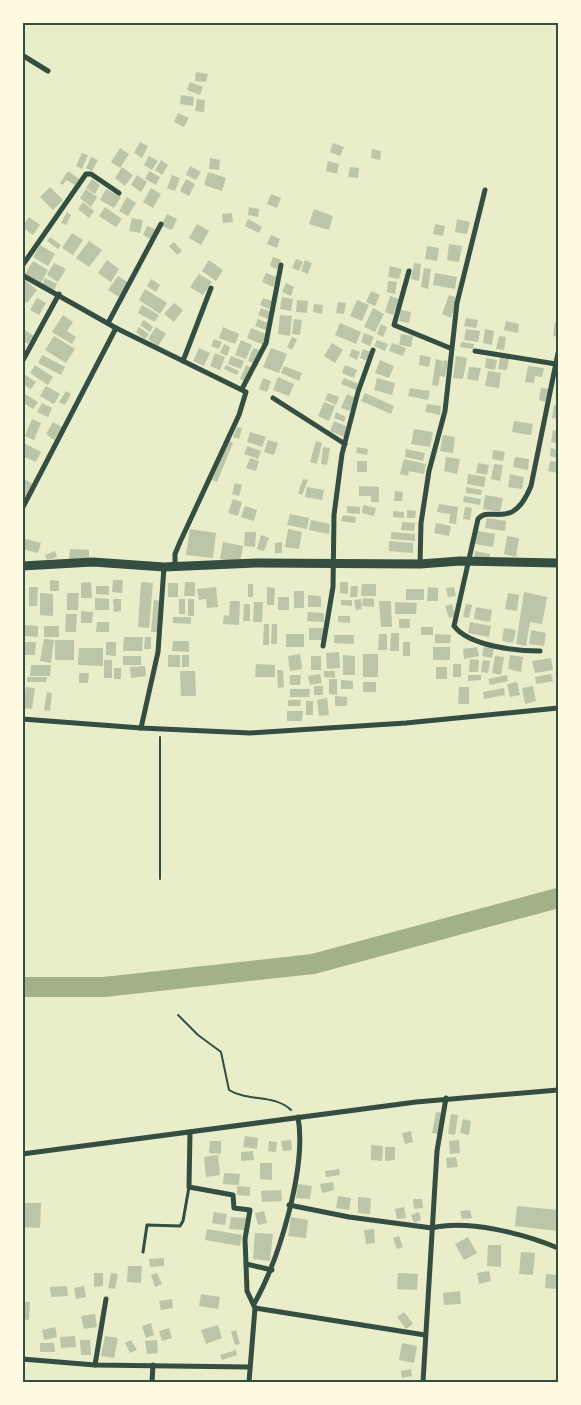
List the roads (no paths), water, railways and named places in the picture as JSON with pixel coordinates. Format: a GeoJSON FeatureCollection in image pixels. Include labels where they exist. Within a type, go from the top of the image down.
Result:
{"type":"FeatureCollection","features":[{"type":"Feature","properties":{"kind":"main road"},"geometry":{"type":"LineString","coordinates":[[22,566],[93,562],[164,567],[333,563],[558,563]]}},
{"type":"Feature","properties":{"kind":"street"},"geometry":{"type":"LineString","coordinates":[[22,55],[48,71]]}},
{"type":"Feature","properties":{"kind":"street"},"geometry":{"type":"LineString","coordinates":[[22,266],[86,174],[91,174],[120,193]]}},
{"type":"Feature","properties":{"kind":"street"},"geometry":{"type":"LineString","coordinates":[[420,564],[421,523],[427,480],[445,411],[450,348],[466,264],[485,190]]}},
{"type":"Feature","properties":{"kind":"street"},"geometry":{"type":"LineString","coordinates":[[108,323],[161,224]]}},
{"type":"Feature","properties":{"kind":"street"},"geometry":{"type":"LineString","coordinates":[[242,389],[266,343],[281,265]]}},
{"type":"Feature","properties":{"kind":"street"},"geometry":{"type":"LineString","coordinates":[[409,270],[394,325],[450,348]]}},
{"type":"Feature","properties":{"kind":"street"},"geometry":{"type":"LineString","coordinates":[[22,275],[59,294],[116,328],[242,389],[246,396],[180,542],[175,554],[175,566]]}},
{"type":"Feature","properties":{"kind":"street"},"geometry":{"type":"LineString","coordinates":[[182,361],[212,288]]}},
{"type":"Feature","properties":{"kind":"street"},"geometry":{"type":"LineString","coordinates":[[22,362],[59,294]]}},
{"type":"Feature","properties":{"kind":"street"},"geometry":{"type":"LineString","coordinates":[[22,509],[116,328]]}},
{"type":"Feature","properties":{"kind":"street"},"geometry":{"type":"LineString","coordinates":[[323,646],[332,604],[334,514],[344,444],[358,392],[373,350]]}},
{"type":"Feature","properties":{"kind":"street"},"geometry":{"type":"LineString","coordinates":[[475,351],[556,364]]}},
{"type":"Feature","properties":{"kind":"street"},"geometry":{"type":"LineString","coordinates":[[540,651],[505,648],[460,633],[454,626],[474,531],[480,516],[484,514],[508,514],[521,505],[527,496],[558,353]]}},
{"type":"Feature","properties":{"kind":"street"},"geometry":{"type":"LineString","coordinates":[[273,398],[344,444]]}},
{"type":"Feature","properties":{"kind":"street"},"geometry":{"type":"LineString","coordinates":[[141,728],[158,652],[164,567]]}},
{"type":"Feature","properties":{"kind":"street"},"geometry":{"type":"LineString","coordinates":[[22,719],[160,730],[259,733],[406,723],[558,708]]}},
{"type":"Feature","properties":{"kind":"street"},"geometry":{"type":"LineString","coordinates":[[22,1154],[446,1098],[558,1090]]}},
{"type":"Feature","properties":{"kind":"street"},"geometry":{"type":"LineString","coordinates":[[424,1382],[425,1335],[437,1151],[446,1098]]}},
{"type":"Feature","properties":{"kind":"street"},"geometry":{"type":"LineString","coordinates":[[249,1382],[248,1367],[254,1306],[272,1270],[289,1205],[301,1144],[298,1117]]}},
{"type":"Feature","properties":{"kind":"street"},"geometry":{"type":"LineString","coordinates":[[190,1132],[189,1186],[233,1195],[234,1208],[251,1211],[246,1239],[246,1264],[247,1291],[254,1306]]}},
{"type":"Feature","properties":{"kind":"street"},"geometry":{"type":"LineString","coordinates":[[289,1205],[349,1217],[432,1228],[443,1225],[474,1225],[558,1248]]}},
{"type":"Feature","properties":{"kind":"street"},"geometry":{"type":"LineString","coordinates":[[246,1264],[272,1270]]}},
{"type":"Feature","properties":{"kind":"street"},"geometry":{"type":"LineString","coordinates":[[95,1365],[106,1300]]}},
{"type":"Feature","properties":{"kind":"street"},"geometry":{"type":"LineString","coordinates":[[254,1306],[425,1335]]}},
{"type":"Feature","properties":{"kind":"street"},"geometry":{"type":"LineString","coordinates":[[22,1359],[95,1365],[248,1367]]}},
{"type":"Feature","properties":{"kind":"street"},"geometry":{"type":"LineString","coordinates":[[152,1382],[153,1365]]}},
{"type":"Feature","properties":{"kind":"lane"},"geometry":{"type":"LineString","coordinates":[[143,1252],[147,1225],[180,1226],[183,1221],[189,1186]]}},
{"type":"Feature","properties":{"kind":"waterway"},"geometry":{"type":"LineString","coordinates":[[22,987],[104,987],[313,964],[558,898]]}}]}
